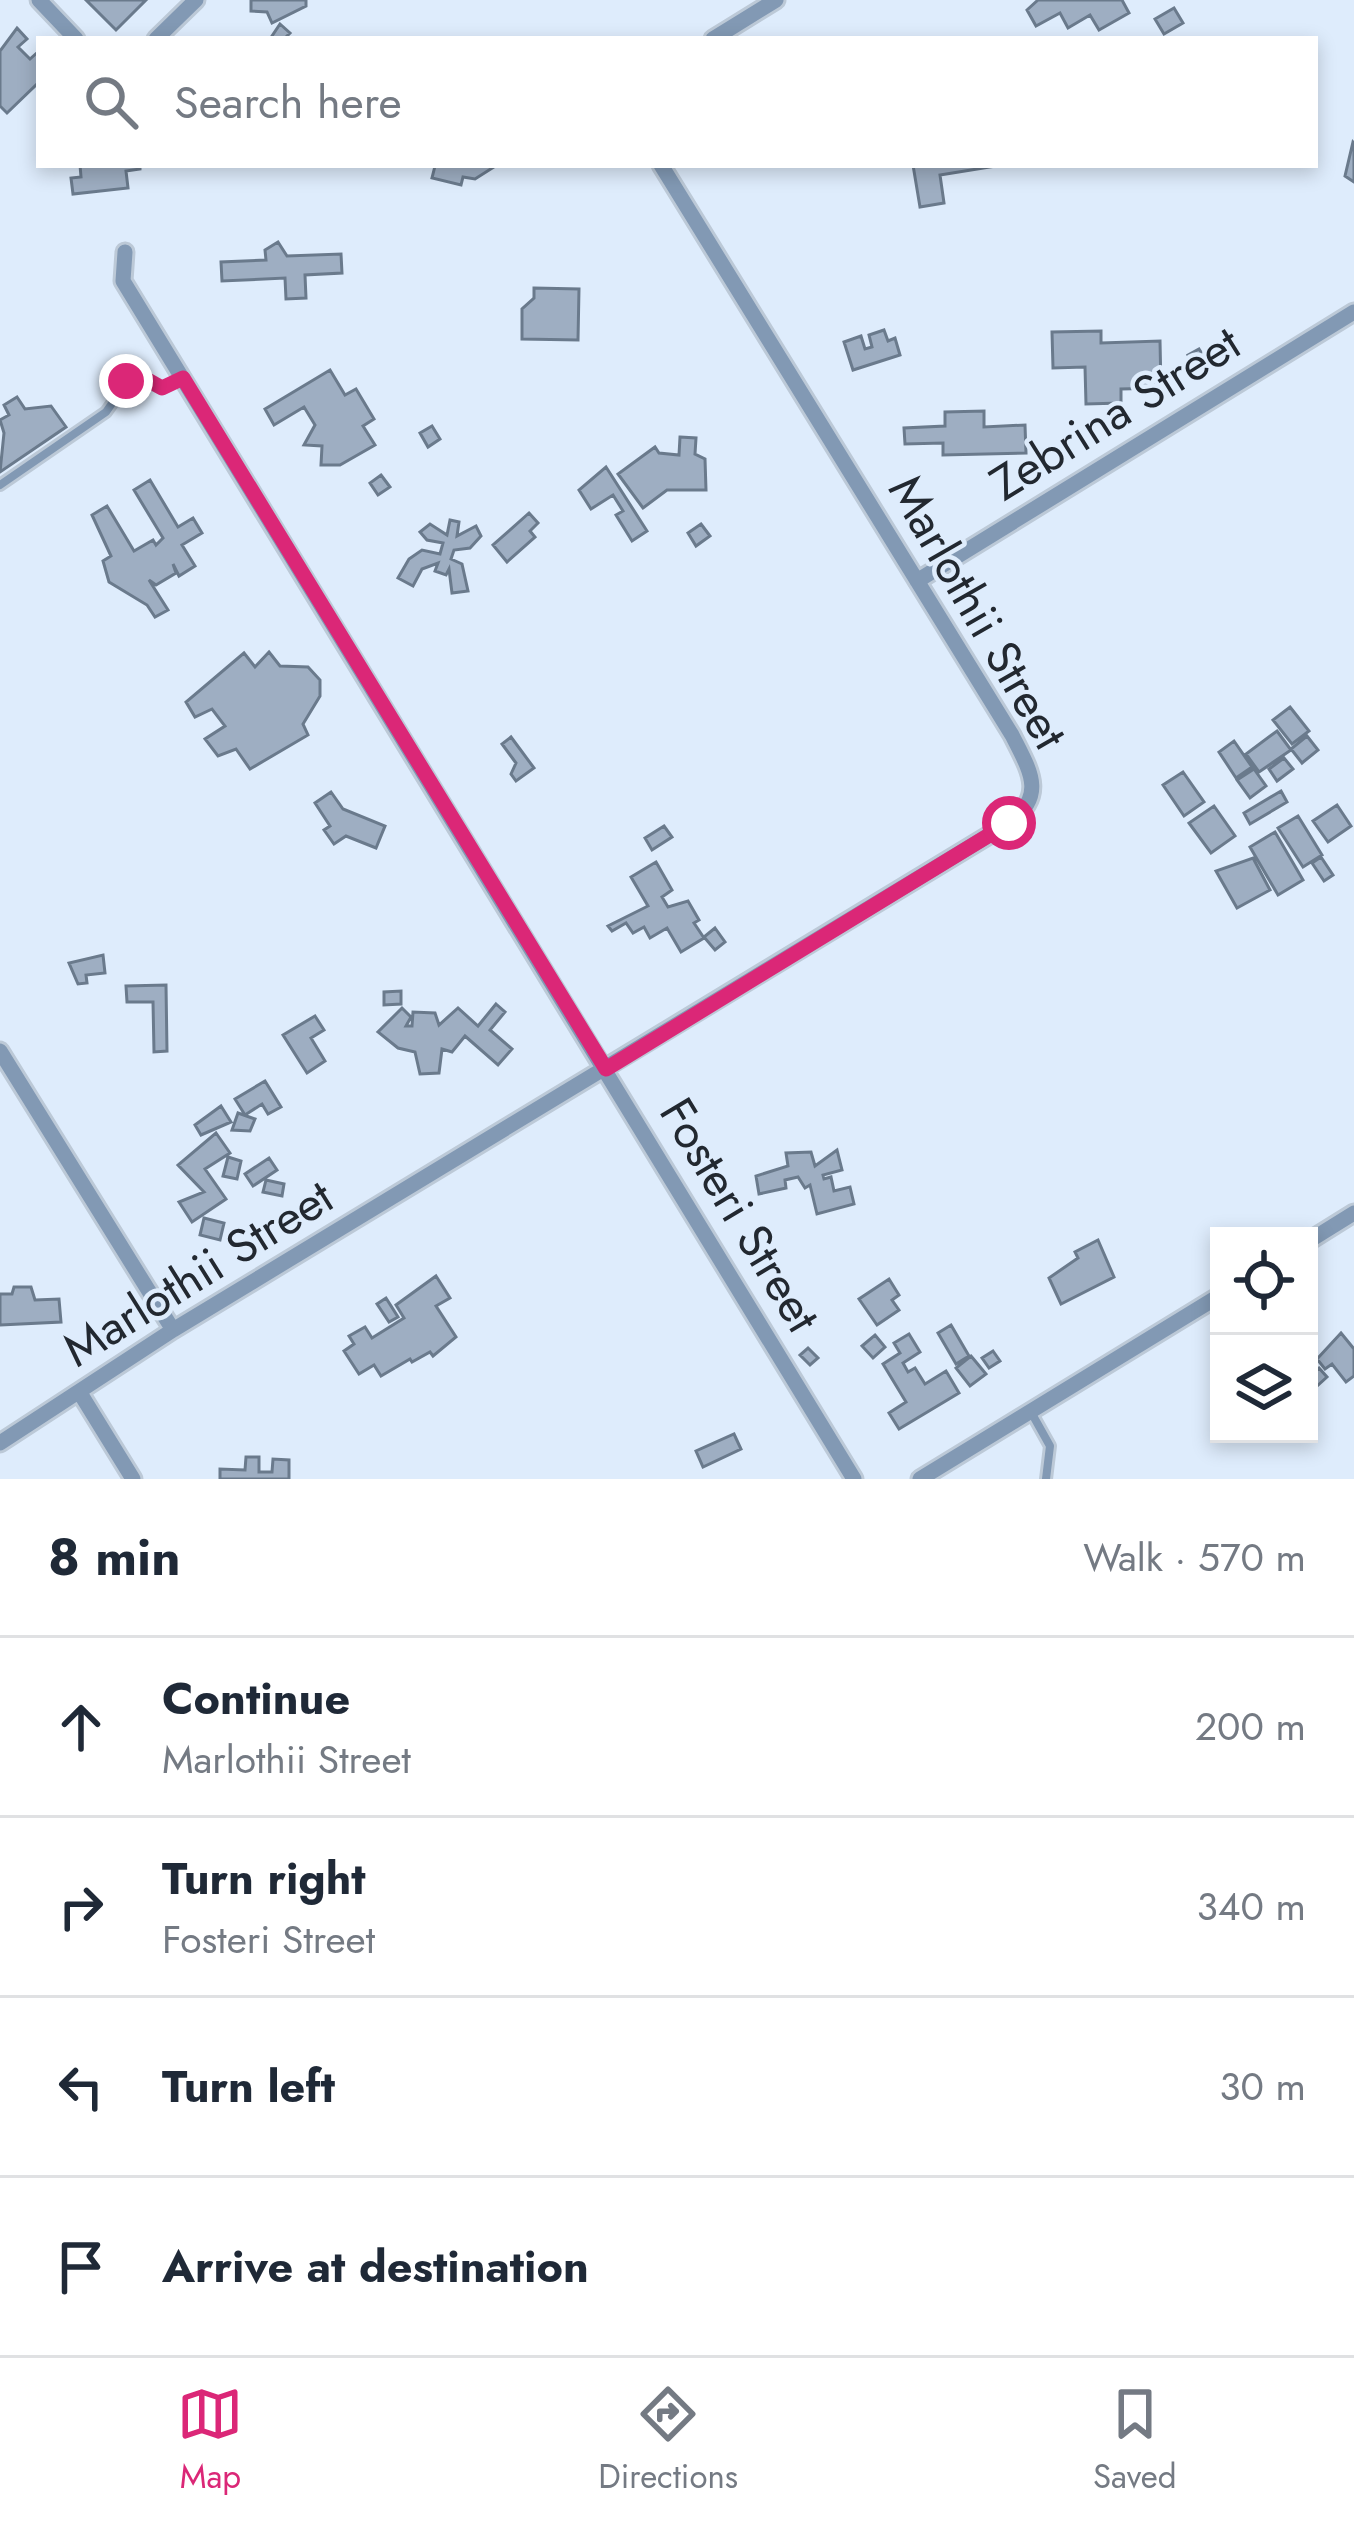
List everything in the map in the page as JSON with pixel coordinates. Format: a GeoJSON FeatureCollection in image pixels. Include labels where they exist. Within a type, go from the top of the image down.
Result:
{"type":"FeatureCollection","features":[{"type":"Feature","properties":{"kind":"street"},"geometry":{"type":"LineString","coordinates":[[39,0],[73,36]]}},
{"type":"Feature","properties":{"kind":"street"},"geometry":{"type":"LineString","coordinates":[[159,36],[196,0]]}},
{"type":"Feature","properties":{"kind":"street"},"geometry":{"type":"LineString","coordinates":[[718,36],[776,0]]}},
{"type":"Feature","properties":{"kind":"street","name":"Marlothii Street"},"geometry":{"type":"LineString","coordinates":[[0,1443],[173,1330],[1029,806],[1034,781],[1012,735],[663,168]]}},
{"type":"Feature","properties":{"kind":"street","name":"Fosteri Street"},"geometry":{"type":"LineString","coordinates":[[125,252],[123,280],[854,1479]]}},
{"type":"Feature","properties":{"kind":"street","name":"Zebrina Street"},"geometry":{"type":"LineString","coordinates":[[917,580],[1354,312]]}},
{"type":"Feature","properties":{"kind":"street"},"geometry":{"type":"LineString","coordinates":[[0,1051],[173,1330]]}},
{"type":"Feature","properties":{"kind":"street"},"geometry":{"type":"LineString","coordinates":[[1318,1236],[1354,1214]]}},
{"type":"Feature","properties":{"kind":"street"},"geometry":{"type":"LineString","coordinates":[[920,1479],[1210,1301]]}},
{"type":"Feature","properties":{"kind":"street"},"geometry":{"type":"LineString","coordinates":[[80,1393],[133,1479]]}},
{"type":"Feature","properties":{"kind":"lane"},"geometry":{"type":"LineString","coordinates":[[0,485],[106,412],[132,375],[162,388],[183,378]]}},
{"type":"Feature","properties":{"kind":"lane"},"geometry":{"type":"LineString","coordinates":[[1030,1411],[1050,1446],[1046,1479]]}},
{"type":"Feature","properties":{"kind":"building"},"geometry":{"type":"Polygon","coordinates":[[[86,0],[146,0],[116,30],[86,0]]]}},
{"type":"Feature","properties":{"kind":"building"},"geometry":{"type":"Polygon","coordinates":[[[251,0],[306,0],[306,6],[272,23],[267,12],[251,11],[251,0]]]}},
{"type":"Feature","properties":{"kind":"building"},"geometry":{"type":"Polygon","coordinates":[[[1038,0],[1122,0],[1129,13],[1099,30],[1090,15],[1068,28],[1060,13],[1036,26],[1027,10],[1038,0]]]}},
{"type":"Feature","properties":{"kind":"building"},"geometry":{"type":"Polygon","coordinates":[[[1174,8],[1183,23],[1164,34],[1155,19],[1174,8]]]}},
{"type":"Feature","properties":{"kind":"building"},"geometry":{"type":"Polygon","coordinates":[[[280,24],[290,33],[287,36],[272,36],[280,24]]]}},
{"type":"Feature","properties":{"kind":"building"},"geometry":{"type":"Polygon","coordinates":[[[17,28],[27,39],[18,47],[30,59],[36,54],[36,85],[7,113],[0,106],[0,51],[17,28]]]}},
{"type":"Feature","properties":{"kind":"building"},"geometry":{"type":"Polygon","coordinates":[[[1354,143],[1354,182],[1345,176],[1354,143]]]}},
{"type":"Feature","properties":{"kind":"building"},"geometry":{"type":"Polygon","coordinates":[[[80,168],[140,168],[126,171],[128,188],[73,194],[71,178],[81,177],[80,168]]]}},
{"type":"Feature","properties":{"kind":"building"},"geometry":{"type":"Polygon","coordinates":[[[434,168],[492,168],[475,179],[463,177],[461,185],[432,178],[434,168]]]}},
{"type":"Feature","properties":{"kind":"building"},"geometry":{"type":"Polygon","coordinates":[[[914,168],[983,168],[940,175],[944,203],[920,207],[914,168]]]}},
{"type":"Feature","properties":{"kind":"building"},"geometry":{"type":"Polygon","coordinates":[[[278,242],[287,256],[341,254],[342,273],[305,275],[306,298],[286,299],[285,278],[222,281],[221,262],[266,260],[265,250],[278,242]]]}},
{"type":"Feature","properties":{"kind":"building"},"geometry":{"type":"Polygon","coordinates":[[[534,288],[579,289],[578,340],[522,339],[522,309],[534,298],[534,288]]]}},
{"type":"Feature","properties":{"kind":"building"},"geometry":{"type":"Polygon","coordinates":[[[884,330],[888,341],[895,338],[900,355],[853,370],[844,342],[861,336],[865,349],[872,347],[869,335],[884,330]]]}},
{"type":"Feature","properties":{"kind":"building"},"geometry":{"type":"Polygon","coordinates":[[[1101,331],[1101,343],[1160,341],[1161,388],[1121,389],[1121,403],[1086,404],[1085,367],[1053,368],[1052,332],[1101,331]]]}},
{"type":"Feature","properties":{"kind":"building"},"geometry":{"type":"Polygon","coordinates":[[[1199,349],[1208,363],[1197,370],[1188,355],[1199,349]]]}},
{"type":"Feature","properties":{"kind":"building"},"geometry":{"type":"Polygon","coordinates":[[[330,370],[345,395],[356,389],[374,419],[363,426],[375,445],[340,465],[321,465],[322,446],[304,445],[315,425],[304,407],[274,425],[265,409],[330,370]]]}},
{"type":"Feature","properties":{"kind":"building"},"geometry":{"type":"Polygon","coordinates":[[[17,397],[25,409],[51,406],[66,427],[0,472],[4,433],[0,420],[9,415],[4,405],[17,397]]]}},
{"type":"Feature","properties":{"kind":"building"},"geometry":{"type":"Polygon","coordinates":[[[984,411],[984,427],[1025,425],[1026,453],[943,455],[943,443],[905,444],[904,428],[945,426],[945,412],[984,411]]]}},
{"type":"Feature","properties":{"kind":"building"},"geometry":{"type":"Polygon","coordinates":[[[432,426],[440,439],[428,447],[420,433],[432,426]]]}},
{"type":"Feature","properties":{"kind":"building"},"geometry":{"type":"Polygon","coordinates":[[[680,437],[696,438],[695,454],[705,459],[706,490],[667,490],[643,508],[618,474],[655,447],[659,453],[679,455],[680,437]]]}},
{"type":"Feature","properties":{"kind":"building"},"geometry":{"type":"Polygon","coordinates":[[[606,467],[647,531],[632,541],[616,515],[623,511],[613,495],[591,509],[579,490],[606,467]]]}},
{"type":"Feature","properties":{"kind":"building"},"geometry":{"type":"Polygon","coordinates":[[[381,475],[390,487],[378,495],[370,483],[381,475]]]}},
{"type":"Feature","properties":{"kind":"building"},"geometry":{"type":"Polygon","coordinates":[[[150,480],[178,527],[193,518],[202,533],[182,545],[195,566],[179,576],[173,564],[176,573],[156,585],[149,580],[168,610],[155,617],[147,605],[109,582],[103,561],[111,556],[92,515],[107,506],[134,551],[153,540],[156,545],[163,538],[134,490],[150,480]]]}},
{"type":"Feature","properties":{"kind":"building"},"geometry":{"type":"Polygon","coordinates":[[[529,513],[538,523],[530,531],[535,537],[507,562],[493,545],[529,513]]]}},
{"type":"Feature","properties":{"kind":"building"},"geometry":{"type":"Polygon","coordinates":[[[450,520],[459,522],[457,536],[476,526],[481,536],[470,548],[454,550],[451,559],[462,564],[468,591],[452,593],[449,569],[446,575],[435,571],[438,563],[422,569],[413,586],[398,578],[409,559],[422,550],[440,554],[443,543],[427,540],[420,532],[430,524],[447,535],[450,520]]]}},
{"type":"Feature","properties":{"kind":"building"},"geometry":{"type":"Polygon","coordinates":[[[701,524],[710,536],[696,546],[688,533],[701,524]]]}},
{"type":"Feature","properties":{"kind":"building"},"geometry":{"type":"Polygon","coordinates":[[[269,652],[280,666],[308,667],[320,680],[320,696],[303,724],[308,735],[250,769],[236,749],[218,756],[205,739],[225,726],[212,709],[195,717],[186,702],[244,653],[255,667],[269,652]]]}},
{"type":"Feature","properties":{"kind":"building"},"geometry":{"type":"Polygon","coordinates":[[[1290,707],[1309,731],[1292,744],[1273,720],[1290,707]]]}},
{"type":"Feature","properties":{"kind":"building"},"geometry":{"type":"Polygon","coordinates":[[[1277,731],[1291,750],[1259,772],[1246,754],[1277,731]]]}},
{"type":"Feature","properties":{"kind":"building"},"geometry":{"type":"Polygon","coordinates":[[[1307,736],[1318,750],[1302,763],[1291,749],[1307,736]]]}},
{"type":"Feature","properties":{"kind":"building"},"geometry":{"type":"Polygon","coordinates":[[[511,737],[534,768],[516,781],[511,774],[516,763],[502,744],[511,737]]]}},
{"type":"Feature","properties":{"kind":"building"},"geometry":{"type":"Polygon","coordinates":[[[1234,741],[1252,767],[1236,778],[1219,752],[1234,741]]]}},
{"type":"Feature","properties":{"kind":"building"},"geometry":{"type":"Polygon","coordinates":[[[1284,758],[1293,769],[1277,781],[1269,769],[1284,758]]]}},
{"type":"Feature","properties":{"kind":"building"},"geometry":{"type":"Polygon","coordinates":[[[1254,769],[1266,786],[1250,798],[1237,780],[1254,769]]]}},
{"type":"Feature","properties":{"kind":"building"},"geometry":{"type":"Polygon","coordinates":[[[1183,772],[1204,802],[1184,816],[1163,785],[1183,772]]]}},
{"type":"Feature","properties":{"kind":"building"},"geometry":{"type":"Polygon","coordinates":[[[1281,791],[1287,802],[1250,824],[1244,813],[1281,791]]]}},
{"type":"Feature","properties":{"kind":"building"},"geometry":{"type":"Polygon","coordinates":[[[331,792],[343,809],[385,826],[376,848],[346,836],[334,844],[324,830],[330,826],[315,803],[331,792]]]}},
{"type":"Feature","properties":{"kind":"building"},"geometry":{"type":"Polygon","coordinates":[[[1337,805],[1351,826],[1328,842],[1313,821],[1337,805]]]}},
{"type":"Feature","properties":{"kind":"building"},"geometry":{"type":"Polygon","coordinates":[[[1214,806],[1235,836],[1211,853],[1189,823],[1214,806]]]}},
{"type":"Feature","properties":{"kind":"building"},"geometry":{"type":"Polygon","coordinates":[[[1298,816],[1322,855],[1303,867],[1278,828],[1298,816]]]}},
{"type":"Feature","properties":{"kind":"building"},"geometry":{"type":"Polygon","coordinates":[[[664,826],[672,837],[652,850],[645,838],[664,826]]]}},
{"type":"Feature","properties":{"kind":"building"},"geometry":{"type":"Polygon","coordinates":[[[1275,832],[1303,880],[1278,895],[1250,847],[1275,832]]]}},
{"type":"Feature","properties":{"kind":"building"},"geometry":{"type":"Polygon","coordinates":[[[1321,857],[1333,875],[1324,881],[1312,863],[1321,857]]]}},
{"type":"Feature","properties":{"kind":"building"},"geometry":{"type":"Polygon","coordinates":[[[1253,858],[1270,890],[1237,908],[1216,871],[1253,858]]]}},
{"type":"Feature","properties":{"kind":"building"},"geometry":{"type":"Polygon","coordinates":[[[656,862],[672,890],[662,897],[668,907],[688,901],[704,938],[681,952],[667,928],[650,938],[644,927],[633,933],[626,923],[612,931],[608,926],[648,906],[631,877],[656,862]]]}},
{"type":"Feature","properties":{"kind":"building"},"geometry":{"type":"Polygon","coordinates":[[[715,928],[725,942],[715,950],[704,937],[715,928]]]}},
{"type":"Feature","properties":{"kind":"building"},"geometry":{"type":"Polygon","coordinates":[[[103,955],[105,973],[86,975],[87,983],[78,984],[69,963],[103,955]]]}},
{"type":"Feature","properties":{"kind":"building"},"geometry":{"type":"Polygon","coordinates":[[[166,985],[167,1051],[154,1052],[153,1002],[127,1002],[126,986],[166,985]]]}},
{"type":"Feature","properties":{"kind":"building"},"geometry":{"type":"Polygon","coordinates":[[[401,991],[401,1004],[384,1005],[384,992],[401,991]]]}},
{"type":"Feature","properties":{"kind":"building"},"geometry":{"type":"Polygon","coordinates":[[[496,1004],[505,1012],[490,1030],[512,1049],[498,1065],[465,1036],[452,1052],[442,1049],[439,1073],[420,1074],[415,1052],[398,1048],[378,1032],[402,1008],[411,1017],[406,1026],[412,1026],[413,1012],[435,1013],[439,1025],[458,1008],[478,1026],[496,1004]]]}},
{"type":"Feature","properties":{"kind":"building"},"geometry":{"type":"Polygon","coordinates":[[[315,1016],[324,1030],[311,1038],[325,1061],[307,1073],[283,1035],[315,1016]]]}},
{"type":"Feature","properties":{"kind":"building"},"geometry":{"type":"Polygon","coordinates":[[[265,1081],[281,1107],[268,1114],[262,1104],[245,1115],[235,1099],[265,1081]]]}},
{"type":"Feature","properties":{"kind":"building"},"geometry":{"type":"Polygon","coordinates":[[[221,1106],[231,1122],[201,1135],[195,1125],[221,1106]]]}},
{"type":"Feature","properties":{"kind":"building"},"geometry":{"type":"Polygon","coordinates":[[[238,1113],[255,1119],[250,1131],[232,1130],[238,1113]]]}},
{"type":"Feature","properties":{"kind":"building"},"geometry":{"type":"Polygon","coordinates":[[[216,1133],[230,1153],[205,1169],[226,1199],[192,1222],[179,1202],[204,1192],[178,1165],[216,1133]]]}},
{"type":"Feature","properties":{"kind":"building"},"geometry":{"type":"Polygon","coordinates":[[[837,1150],[842,1170],[823,1175],[824,1179],[831,1177],[834,1191],[850,1187],[854,1204],[817,1214],[810,1185],[805,1188],[798,1177],[785,1180],[786,1188],[759,1194],[756,1176],[788,1166],[786,1153],[811,1152],[815,1166],[837,1150]]]}},
{"type":"Feature","properties":{"kind":"building"},"geometry":{"type":"Polygon","coordinates":[[[228,1157],[241,1161],[237,1179],[223,1176],[228,1157]]]}},
{"type":"Feature","properties":{"kind":"building"},"geometry":{"type":"Polygon","coordinates":[[[269,1158],[277,1170],[253,1186],[245,1174],[269,1158]]]}},
{"type":"Feature","properties":{"kind":"building"},"geometry":{"type":"Polygon","coordinates":[[[266,1180],[284,1184],[282,1196],[263,1192],[266,1180]]]}},
{"type":"Feature","properties":{"kind":"building"},"geometry":{"type":"Polygon","coordinates":[[[204,1218],[224,1223],[220,1240],[200,1235],[204,1218]]]}},
{"type":"Feature","properties":{"kind":"building"},"geometry":{"type":"Polygon","coordinates":[[[1098,1240],[1114,1277],[1061,1304],[1049,1278],[1078,1258],[1075,1252],[1098,1240]]]}},
{"type":"Feature","properties":{"kind":"building"},"geometry":{"type":"Polygon","coordinates":[[[436,1276],[450,1298],[436,1306],[456,1337],[433,1356],[430,1352],[410,1359],[381,1376],[374,1365],[359,1374],[344,1351],[354,1344],[349,1336],[365,1327],[372,1338],[404,1318],[396,1305],[436,1276]]]}},
{"type":"Feature","properties":{"kind":"building"},"geometry":{"type":"Polygon","coordinates":[[[889,1279],[899,1295],[892,1300],[899,1310],[877,1325],[859,1299],[889,1279]]]}},
{"type":"Feature","properties":{"kind":"building"},"geometry":{"type":"Polygon","coordinates":[[[14,1287],[31,1287],[35,1300],[59,1299],[61,1322],[0,1325],[0,1294],[12,1294],[14,1287]]]}},
{"type":"Feature","properties":{"kind":"building"},"geometry":{"type":"Polygon","coordinates":[[[386,1298],[398,1317],[389,1322],[377,1304],[386,1298]]]}},
{"type":"Feature","properties":{"kind":"building"},"geometry":{"type":"Polygon","coordinates":[[[951,1325],[969,1356],[956,1364],[938,1333],[951,1325]]]}},
{"type":"Feature","properties":{"kind":"building"},"geometry":{"type":"Polygon","coordinates":[[[1341,1333],[1354,1349],[1354,1376],[1346,1382],[1332,1364],[1325,1369],[1318,1358],[1341,1333]]]}},
{"type":"Feature","properties":{"kind":"building"},"geometry":{"type":"Polygon","coordinates":[[[909,1334],[920,1352],[903,1363],[908,1372],[915,1368],[925,1384],[946,1371],[959,1393],[899,1429],[889,1413],[906,1402],[883,1364],[900,1353],[894,1343],[909,1334]]]}},
{"type":"Feature","properties":{"kind":"building"},"geometry":{"type":"Polygon","coordinates":[[[875,1335],[885,1347],[873,1358],[862,1346],[875,1335]]]}},
{"type":"Feature","properties":{"kind":"building"},"geometry":{"type":"Polygon","coordinates":[[[808,1348],[818,1358],[810,1365],[800,1355],[808,1348]]]}},
{"type":"Feature","properties":{"kind":"building"},"geometry":{"type":"Polygon","coordinates":[[[993,1351],[1000,1361],[989,1368],[982,1358],[993,1351]]]}},
{"type":"Feature","properties":{"kind":"building"},"geometry":{"type":"Polygon","coordinates":[[[971,1356],[986,1374],[970,1386],[956,1368],[971,1356]]]}},
{"type":"Feature","properties":{"kind":"building"},"geometry":{"type":"Polygon","coordinates":[[[734,1434],[741,1449],[703,1467],[696,1451],[734,1434]]]}},
{"type":"Feature","properties":{"kind":"building"},"geometry":{"type":"Polygon","coordinates":[[[246,1457],[259,1457],[259,1472],[272,1472],[273,1459],[289,1460],[289,1479],[220,1479],[220,1469],[245,1470],[246,1457]]]}},
{"type":"Feature","properties":{"kind":"route"},"geometry":{"type":"LineString","coordinates":[[126,381],[139,375],[162,388],[183,378],[606,1069],[1009,823]]}}]}
